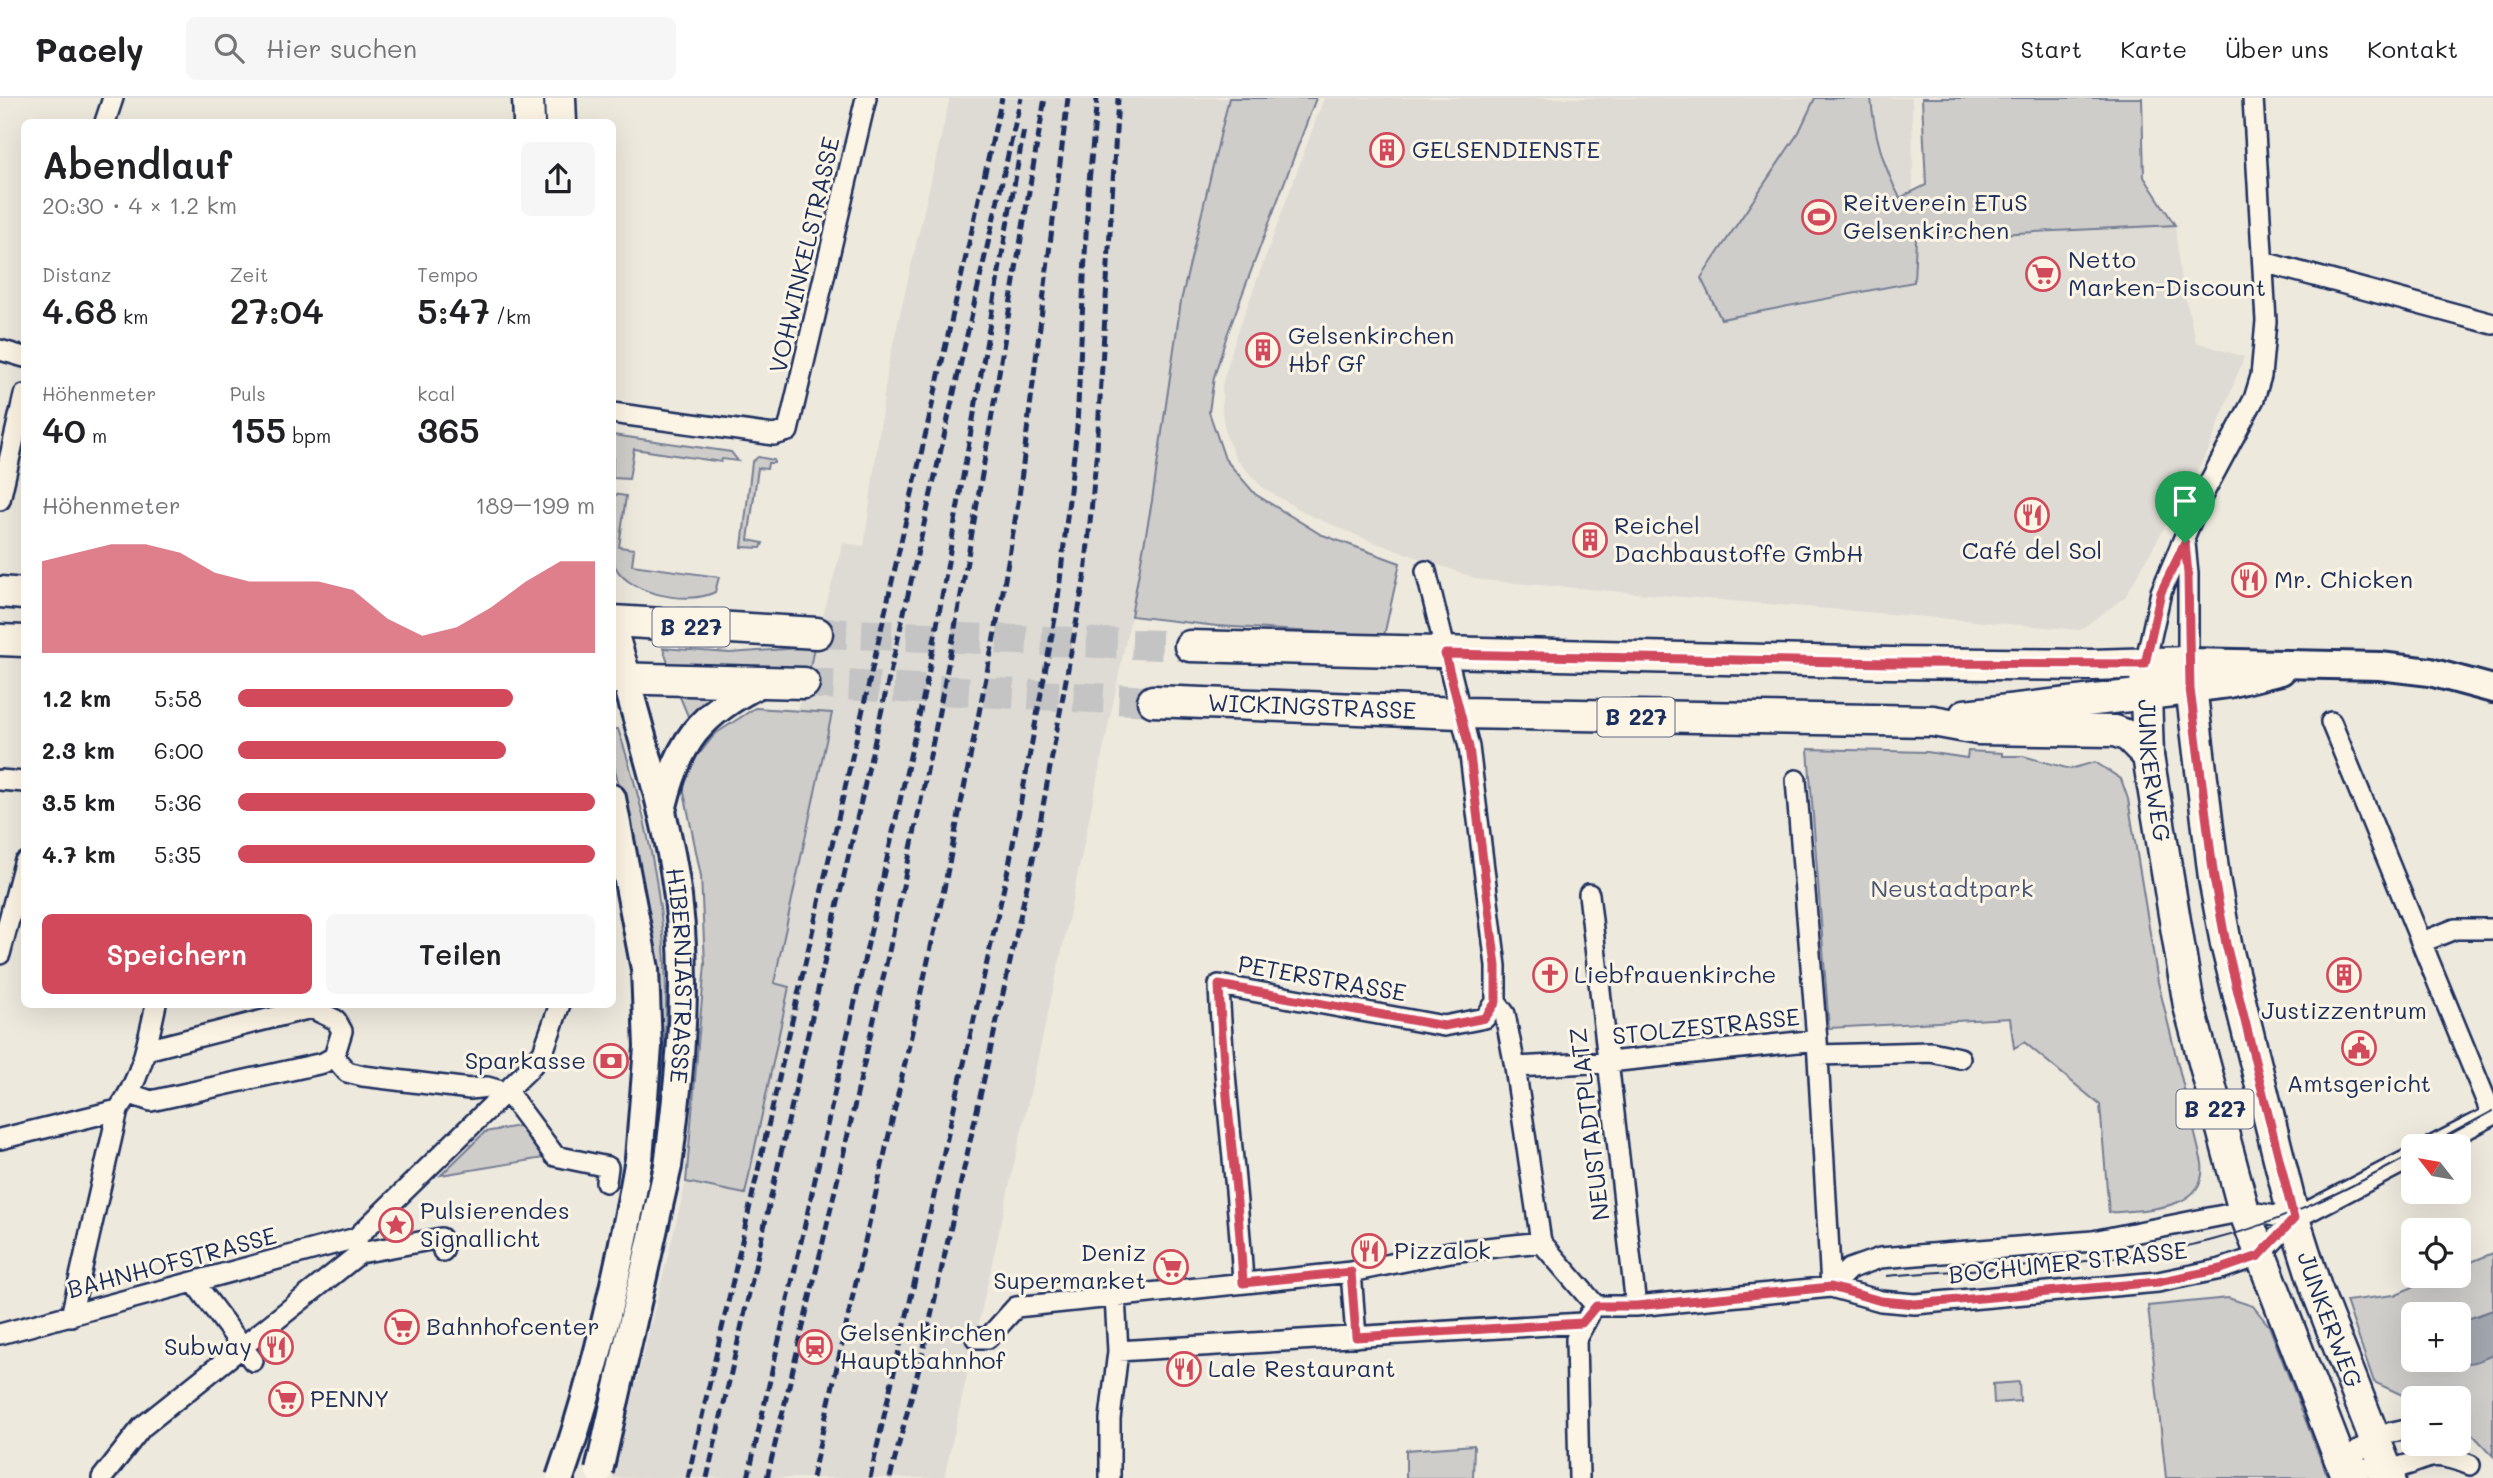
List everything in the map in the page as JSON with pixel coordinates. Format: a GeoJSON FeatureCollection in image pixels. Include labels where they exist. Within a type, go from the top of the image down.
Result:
{"type":"FeatureCollection","features":[{"type":"Feature","properties":{"kind":"main road"},"geometry":{"type":"LineString","coordinates":[[528,98],[528,119]]}},
{"type":"Feature","properties":{"kind":"main road"},"geometry":{"type":"LineString","coordinates":[[560,98],[561,119]]}},
{"type":"Feature","properties":{"kind":"main road"},"geometry":{"type":"LineString","coordinates":[[0,592],[21,594]]}},
{"type":"Feature","properties":{"kind":"main road","name":"B 227"},"geometry":{"type":"LineString","coordinates":[[616,621],[817,633]]}},
{"type":"Feature","properties":{"kind":"main road"},"geometry":{"type":"LineString","coordinates":[[0,640],[21,641]]}},
{"type":"Feature","properties":{"kind":"main road","name":"WICKINGSTRASSE"},"geometry":{"type":"LineString","coordinates":[[1190,646],[1890,663],[2144,679]]}},
{"type":"Feature","properties":{"kind":"main road","name":"B 227"},"geometry":{"type":"LineString","coordinates":[[616,655],[620,678],[804,683]]}},
{"type":"Feature","properties":{"kind":"main road"},"geometry":{"type":"LineString","coordinates":[[2189,675],[2250,679],[2302,664],[2430,672],[2493,688]]}},
{"type":"Feature","properties":{"kind":"main road","name":"WICKINGSTRASSE"},"geometry":{"type":"LineString","coordinates":[[1933,721],[2144,679],[2189,675]]}},
{"type":"Feature","properties":{"kind":"main road","name":"JUNKERWEG"},"geometry":{"type":"LineString","coordinates":[[2189,675],[2214,878],[2226,944],[2294,1219],[2315,1288],[2388,1474]]}},
{"type":"Feature","properties":{"kind":"main road","name":"HIBERNIASTRASSE"},"geometry":{"type":"LineString","coordinates":[[598,1475],[668,1166],[681,1069],[684,969],[674,870],[662,813],[620,678]]}},
{"type":"Feature","properties":{"kind":"main road","name":"JUNKERWEG"},"geometry":{"type":"LineString","coordinates":[[2144,679],[2148,756],[2189,1006],[2244,1211],[2344,1472]]}},
{"type":"Feature","properties":{"kind":"main road"},"geometry":{"type":"LineString","coordinates":[[662,813],[672,773],[691,734],[723,704],[763,682]]}},
{"type":"Feature","properties":{"kind":"main road","name":"WICKINGSTRASSE"},"geometry":{"type":"LineString","coordinates":[[1153,701],[1460,713],[1933,721],[1998,730],[2115,731],[2128,736],[2148,756]]}},
{"type":"Feature","properties":{"kind":"main road","name":"HIBERNIASTRASSE"},"geometry":{"type":"LineString","coordinates":[[560,1478],[588,1388],[614,1287],[639,1159],[648,1047],[645,969],[616,819]]}},
{"type":"Feature","properties":{"kind":"street"},"geometry":{"type":"LineString","coordinates":[[106,119],[113,98]]}},
{"type":"Feature","properties":{"kind":"street","name":"VOHWINKELSTRASSE"},"geometry":{"type":"LineString","coordinates":[[616,414],[774,435],[789,431],[866,98]]}},
{"type":"Feature","properties":{"kind":"street"},"geometry":{"type":"LineString","coordinates":[[2144,679],[2161,592],[2185,543],[2201,498],[2243,422],[2261,376],[2266,321],[2253,98]]}},
{"type":"Feature","properties":{"kind":"street"},"geometry":{"type":"LineString","coordinates":[[2263,262],[2493,324]]}},
{"type":"Feature","properties":{"kind":"street"},"geometry":{"type":"LineString","coordinates":[[0,350],[21,356]]}},
{"type":"Feature","properties":{"kind":"street"},"geometry":{"type":"LineString","coordinates":[[0,500],[21,408]]}},
{"type":"Feature","properties":{"kind":"street"},"geometry":{"type":"LineString","coordinates":[[2185,543],[2189,675]]}},
{"type":"Feature","properties":{"kind":"street"},"geometry":{"type":"LineString","coordinates":[[1426,571],[1472,766],[1496,966],[1496,1002],[1505,1014],[1541,1242],[1596,1306],[1582,1323],[1577,1339],[1578,1478]]}},
{"type":"Feature","properties":{"kind":"street"},"geometry":{"type":"LineString","coordinates":[[2331,722],[2493,1115],[2456,1134]]}},
{"type":"Feature","properties":{"kind":"street"},"geometry":{"type":"LineString","coordinates":[[0,780],[21,782]]}},
{"type":"Feature","properties":{"kind":"street"},"geometry":{"type":"LineString","coordinates":[[1796,780],[1818,1048],[1831,1287]]}},
{"type":"Feature","properties":{"kind":"street"},"geometry":{"type":"LineString","coordinates":[[0,954],[21,874]]}},
{"type":"Feature","properties":{"kind":"street","name":"NEUSTADTPLATZ"},"geometry":{"type":"LineString","coordinates":[[1589,894],[1599,1003],[1609,1062],[1636,1306]]}},
{"type":"Feature","properties":{"kind":"street"},"geometry":{"type":"LineString","coordinates":[[2422,942],[2455,929],[2493,929]]}},
{"type":"Feature","properties":{"kind":"street","name":"PETERSTRASSE"},"geometry":{"type":"LineString","coordinates":[[1243,1283],[1238,1195],[1229,1140],[1219,985],[1444,1026],[1485,1018],[1496,1002]]}},
{"type":"Feature","properties":{"kind":"street"},"geometry":{"type":"LineString","coordinates":[[71,1315],[124,1102],[146,1050],[155,1008]]}},
{"type":"Feature","properties":{"kind":"street"},"geometry":{"type":"LineString","coordinates":[[0,1139],[124,1102],[178,1097],[323,1063],[334,1057],[342,1031],[340,1012],[312,1008],[146,1050]]}},
{"type":"Feature","properties":{"kind":"street"},"geometry":{"type":"LineString","coordinates":[[102,1478],[142,1427],[248,1354],[508,1093],[543,1052],[558,1008]]}},
{"type":"Feature","properties":{"kind":"street","name":"STOLZESTRASSE"},"geometry":{"type":"LineString","coordinates":[[1515,1068],[1818,1048],[1931,1052],[1959,1058]]}},
{"type":"Feature","properties":{"kind":"street"},"geometry":{"type":"LineString","coordinates":[[334,1057],[347,1072],[363,1076],[470,1089],[487,1087],[508,1093],[555,1156],[608,1167],[606,1182]]}},
{"type":"Feature","properties":{"kind":"street","name":"BOCHUMER STRASSE"},"geometry":{"type":"LineString","coordinates":[[1596,1306],[1636,1306],[1831,1287],[1881,1301],[1915,1304],[2158,1282],[2221,1269],[2259,1256],[2294,1219],[2401,1163]]}},
{"type":"Feature","properties":{"kind":"street","name":"BOCHUMER STRASSE"},"geometry":{"type":"LineString","coordinates":[[1831,1287],[1849,1269],[1880,1258],[2092,1241],[2244,1211],[2294,1219]]}},
{"type":"Feature","properties":{"kind":"street","name":"BAHNHOFSTRASSE"},"geometry":{"type":"LineString","coordinates":[[0,1334],[194,1282],[358,1245],[441,1238],[443,1251]]}},
{"type":"Feature","properties":{"kind":"street"},"geometry":{"type":"LineString","coordinates":[[976,1338],[988,1338],[1016,1307],[1351,1272],[1450,1252],[1541,1242]]}},
{"type":"Feature","properties":{"kind":"street"},"geometry":{"type":"LineString","coordinates":[[1351,1272],[1356,1337]]}},
{"type":"Feature","properties":{"kind":"street"},"geometry":{"type":"LineString","coordinates":[[194,1282],[248,1354]]}},
{"type":"Feature","properties":{"kind":"street"},"geometry":{"type":"LineString","coordinates":[[1110,1478],[1110,1419],[1118,1351],[1115,1297]]}},
{"type":"Feature","properties":{"kind":"street"},"geometry":{"type":"LineString","coordinates":[[1118,1351],[1582,1323]]}},
{"type":"Feature","properties":{"kind":"street"},"geometry":{"type":"LineString","coordinates":[[2344,1472],[2373,1438],[2401,1430]]}},
{"type":"Feature","properties":{"kind":"street"},"geometry":{"type":"LineString","coordinates":[[2344,1472],[2388,1474],[2431,1455],[2448,1456],[2476,1472]]}},
{"type":"Feature","properties":{"kind":"street"},"geometry":{"type":"LineString","coordinates":[[2462,1456],[2476,1472]]}},
{"type":"Feature","properties":{"kind":"shaded area"},"geometry":{"type":"Polygon","coordinates":[[[950,98],[1229,98],[1181,301],[1152,501],[1131,616],[1062,950],[944,1478],[613,1478],[686,1182],[716,1189],[789,987],[773,983],[831,713],[797,711],[843,543],[864,546],[888,366],[950,98]]]}},
{"type":"Feature","properties":{"kind":"shaded area"},"geometry":{"type":"Polygon","coordinates":[[[1324,98],[1815,98],[1799,132],[1701,278],[1915,238],[2175,225],[2180,275],[2196,342],[2244,357],[2208,451],[2125,597],[2080,630],[1481,580],[1365,539],[1309,515],[1263,488],[1236,459],[1226,436],[1222,412],[1222,385],[1236,337],[1324,98]]]}},
{"type":"Feature","properties":{"kind":"shaded area"},"geometry":{"type":"Polygon","coordinates":[[[1871,98],[1912,98],[1913,190],[1900,198],[1885,167],[1874,131],[1871,98]]]}},
{"type":"Feature","properties":{"kind":"shaded area"},"geometry":{"type":"Polygon","coordinates":[[[2493,1310],[2493,1355],[2471,1363],[2471,1318],[2493,1310]]]}},
{"type":"Feature","properties":{"kind":"green space"},"geometry":{"type":"Polygon","coordinates":[[[1229,98],[1316,98],[1227,335],[1214,377],[1209,412],[1225,459],[1255,494],[1320,534],[1400,563],[1384,636],[1217,626],[1131,616],[1152,501],[1181,301],[1229,98]]]}},
{"type":"Feature","properties":{"kind":"green space"},"geometry":{"type":"Polygon","coordinates":[[[1815,98],[1871,98],[1880,150],[1900,198],[1926,185],[1922,98],[2142,98],[2144,177],[2175,225],[1916,238],[1914,282],[1721,319],[1701,278],[1799,132],[1815,98]]]}},
{"type":"Feature","properties":{"kind":"green space"},"geometry":{"type":"Polygon","coordinates":[[[616,435],[731,452],[738,461],[722,459],[721,462],[634,449],[629,479],[616,478],[616,435]]]}},
{"type":"Feature","properties":{"kind":"green space"},"geometry":{"type":"Polygon","coordinates":[[[758,457],[774,460],[774,463],[768,463],[767,469],[758,468],[748,540],[763,543],[761,548],[742,547],[752,462],[758,457]]]}},
{"type":"Feature","properties":{"kind":"green space"},"geometry":{"type":"Polygon","coordinates":[[[616,494],[626,496],[619,547],[634,549],[632,565],[719,577],[715,592],[689,598],[642,589],[619,572],[616,566],[616,494]]]}},
{"type":"Feature","properties":{"kind":"green space"},"geometry":{"type":"Polygon","coordinates":[[[814,647],[809,673],[669,666],[663,648],[730,653],[814,647]]]}},
{"type":"Feature","properties":{"kind":"green space"},"geometry":{"type":"Polygon","coordinates":[[[678,692],[720,692],[690,721],[678,692]]]}},
{"type":"Feature","properties":{"kind":"green space"},"geometry":{"type":"Polygon","coordinates":[[[755,708],[832,713],[774,983],[789,987],[745,1194],[686,1182],[705,964],[701,876],[684,792],[685,772],[692,750],[701,752],[715,734],[755,708]]]}},
{"type":"Feature","properties":{"kind":"green space"},"geometry":{"type":"Polygon","coordinates":[[[616,729],[629,763],[647,832],[663,937],[665,1034],[658,1114],[654,1115],[647,916],[638,858],[616,774],[616,729]]]}},
{"type":"Feature","properties":{"kind":"green space","name":"Neustadtpark"},"geometry":{"type":"Polygon","coordinates":[[[1808,749],[1927,752],[1967,758],[1968,751],[2002,753],[2002,756],[2023,756],[2070,769],[2095,762],[2121,779],[2128,799],[2158,982],[2202,1163],[2201,1179],[2195,1191],[2171,1205],[2109,1213],[2100,1105],[2024,1042],[2014,1048],[2010,1018],[1829,1028],[1808,749]]]}},
{"type":"Feature","properties":{"kind":"green space"},"geometry":{"type":"Polygon","coordinates":[[[519,1126],[543,1158],[441,1175],[485,1132],[519,1126]]]}},
{"type":"Feature","properties":{"kind":"green space"},"geometry":{"type":"Polygon","coordinates":[[[2493,1253],[2493,1456],[2471,1433],[2471,1386],[2401,1386],[2401,1394],[2374,1382],[2346,1301],[2394,1295],[2411,1288],[2471,1288],[2471,1262],[2493,1253]]]}},
{"type":"Feature","properties":{"kind":"green space"},"geometry":{"type":"Polygon","coordinates":[[[2228,1298],[2253,1306],[2269,1326],[2328,1478],[2166,1478],[2148,1306],[2228,1298]]]}},
{"type":"Feature","properties":{"kind":"green space"},"geometry":{"type":"Polygon","coordinates":[[[2019,1382],[2020,1401],[1994,1403],[1993,1384],[2019,1382]]]}},
{"type":"Feature","properties":{"kind":"green space"},"geometry":{"type":"Polygon","coordinates":[[[1474,1445],[1473,1478],[1406,1478],[1406,1450],[1474,1445]]]}},
{"type":"Feature","properties":{"kind":"tunnel"},"geometry":{"type":"LineString","coordinates":[[817,633],[1190,646]]}},
{"type":"Feature","properties":{"kind":"tunnel"},"geometry":{"type":"LineString","coordinates":[[804,683],[1153,701]]}},
{"type":"Feature","properties":{"kind":"tram line"},"geometry":{"type":"LineString","coordinates":[[2450,1134],[2493,1111]]}},
{"type":"Feature","properties":{"kind":"tram line"},"geometry":{"type":"LineString","coordinates":[[1887,1276],[2090,1261],[2209,1241],[2288,1215],[2401,1160]]}},
{"type":"Feature","properties":{"kind":"railway"},"geometry":{"type":"LineString","coordinates":[[688,1478],[1002,98]]}},
{"type":"Feature","properties":{"kind":"railway"},"geometry":{"type":"LineString","coordinates":[[707,1478],[1021,98]]}},
{"type":"Feature","properties":{"kind":"railway"},"geometry":{"type":"LineString","coordinates":[[767,1478],[874,1021],[932,746],[977,503],[1045,98]]}},
{"type":"Feature","properties":{"kind":"railway"},"geometry":{"type":"LineString","coordinates":[[812,1478],[944,889],[1002,597],[1019,497],[1068,98]]}},
{"type":"Feature","properties":{"kind":"railway"},"geometry":{"type":"LineString","coordinates":[[870,1478],[1009,865],[1057,608],[1077,427],[1088,192],[1097,98]]}},
{"type":"Feature","properties":{"kind":"railway"},"geometry":{"type":"LineString","coordinates":[[890,1478],[923,1352],[1035,850],[1085,575],[1097,449],[1118,98]]}},
{"type":"Feature","properties":{"kind":"railway"},"geometry":{"type":"LineString","coordinates":[[748,1478],[928,676],[1024,129]]}},
{"type":"Feature","properties":{"kind":"place","name":"GELSENDIENSTE"},"geometry":{"type":"Point","coordinates":[1387,150]}},
{"type":"Feature","properties":{"kind":"place","name":"Reitverein ETuS Gelsenkirchen"},"geometry":{"type":"Point","coordinates":[1819,217]}},
{"type":"Feature","properties":{"kind":"place","name":"Netto Marken-Discount"},"geometry":{"type":"Point","coordinates":[2043,274]}},
{"type":"Feature","properties":{"kind":"place","name":"Gelsenkirchen Hbf Gf"},"geometry":{"type":"Point","coordinates":[1263,350]}},
{"type":"Feature","properties":{"kind":"place","name":"Café del Sol"},"geometry":{"type":"Point","coordinates":[2032,515]}},
{"type":"Feature","properties":{"kind":"place","name":"Reichel Dachbaustoffe GmbH"},"geometry":{"type":"Point","coordinates":[1590,540]}},
{"type":"Feature","properties":{"kind":"place","name":"Mr. Chicken"},"geometry":{"type":"Point","coordinates":[2249,580]}},
{"type":"Feature","properties":{"kind":"place","name":"Liebfrauenkirche"},"geometry":{"type":"Point","coordinates":[1550,975]}},
{"type":"Feature","properties":{"kind":"place","name":"Justizzentrum"},"geometry":{"type":"Point","coordinates":[2344,975]}},
{"type":"Feature","properties":{"kind":"place","name":"Amtsgericht"},"geometry":{"type":"Point","coordinates":[2359,1048]}},
{"type":"Feature","properties":{"kind":"place","name":"Sparkasse"},"geometry":{"type":"Point","coordinates":[611,1061]}},
{"type":"Feature","properties":{"kind":"place","name":"Pulsierendes Signallicht"},"geometry":{"type":"Point","coordinates":[396,1225]}},
{"type":"Feature","properties":{"kind":"place","name":"Pizzalok"},"geometry":{"type":"Point","coordinates":[1369,1251]}},
{"type":"Feature","properties":{"kind":"place","name":"Deniz Supermarket"},"geometry":{"type":"Point","coordinates":[1171,1267]}},
{"type":"Feature","properties":{"kind":"place","name":"Bahnhofcenter"},"geometry":{"type":"Point","coordinates":[402,1327]}},
{"type":"Feature","properties":{"kind":"place","name":"Subway"},"geometry":{"type":"Point","coordinates":[276,1347]}},
{"type":"Feature","properties":{"kind":"place","name":"Gelsenkirchen Hauptbahnhof"},"geometry":{"type":"Point","coordinates":[815,1347]}},
{"type":"Feature","properties":{"kind":"place","name":"Lale Restaurant"},"geometry":{"type":"Point","coordinates":[1184,1369]}},
{"type":"Feature","properties":{"kind":"place","name":"PENNY"},"geometry":{"type":"Point","coordinates":[286,1399]}},
{"type":"Feature","properties":{"kind":"route"},"geometry":{"type":"LineString","coordinates":[[2185,543],[2190,689],[2214,878],[2226,944],[2294,1219],[2259,1256],[2221,1269],[2158,1282],[1915,1304],[1881,1301],[1831,1287],[1636,1306],[1596,1306],[1582,1323],[1356,1337],[1351,1272],[1243,1283],[1237,1178],[1229,1140],[1219,985],[1444,1026],[1485,1018],[1496,1002],[1496,966],[1481,864],[1472,766],[1445,654],[1890,663],[2145,664],[2161,592],[2185,543]]}}]}
